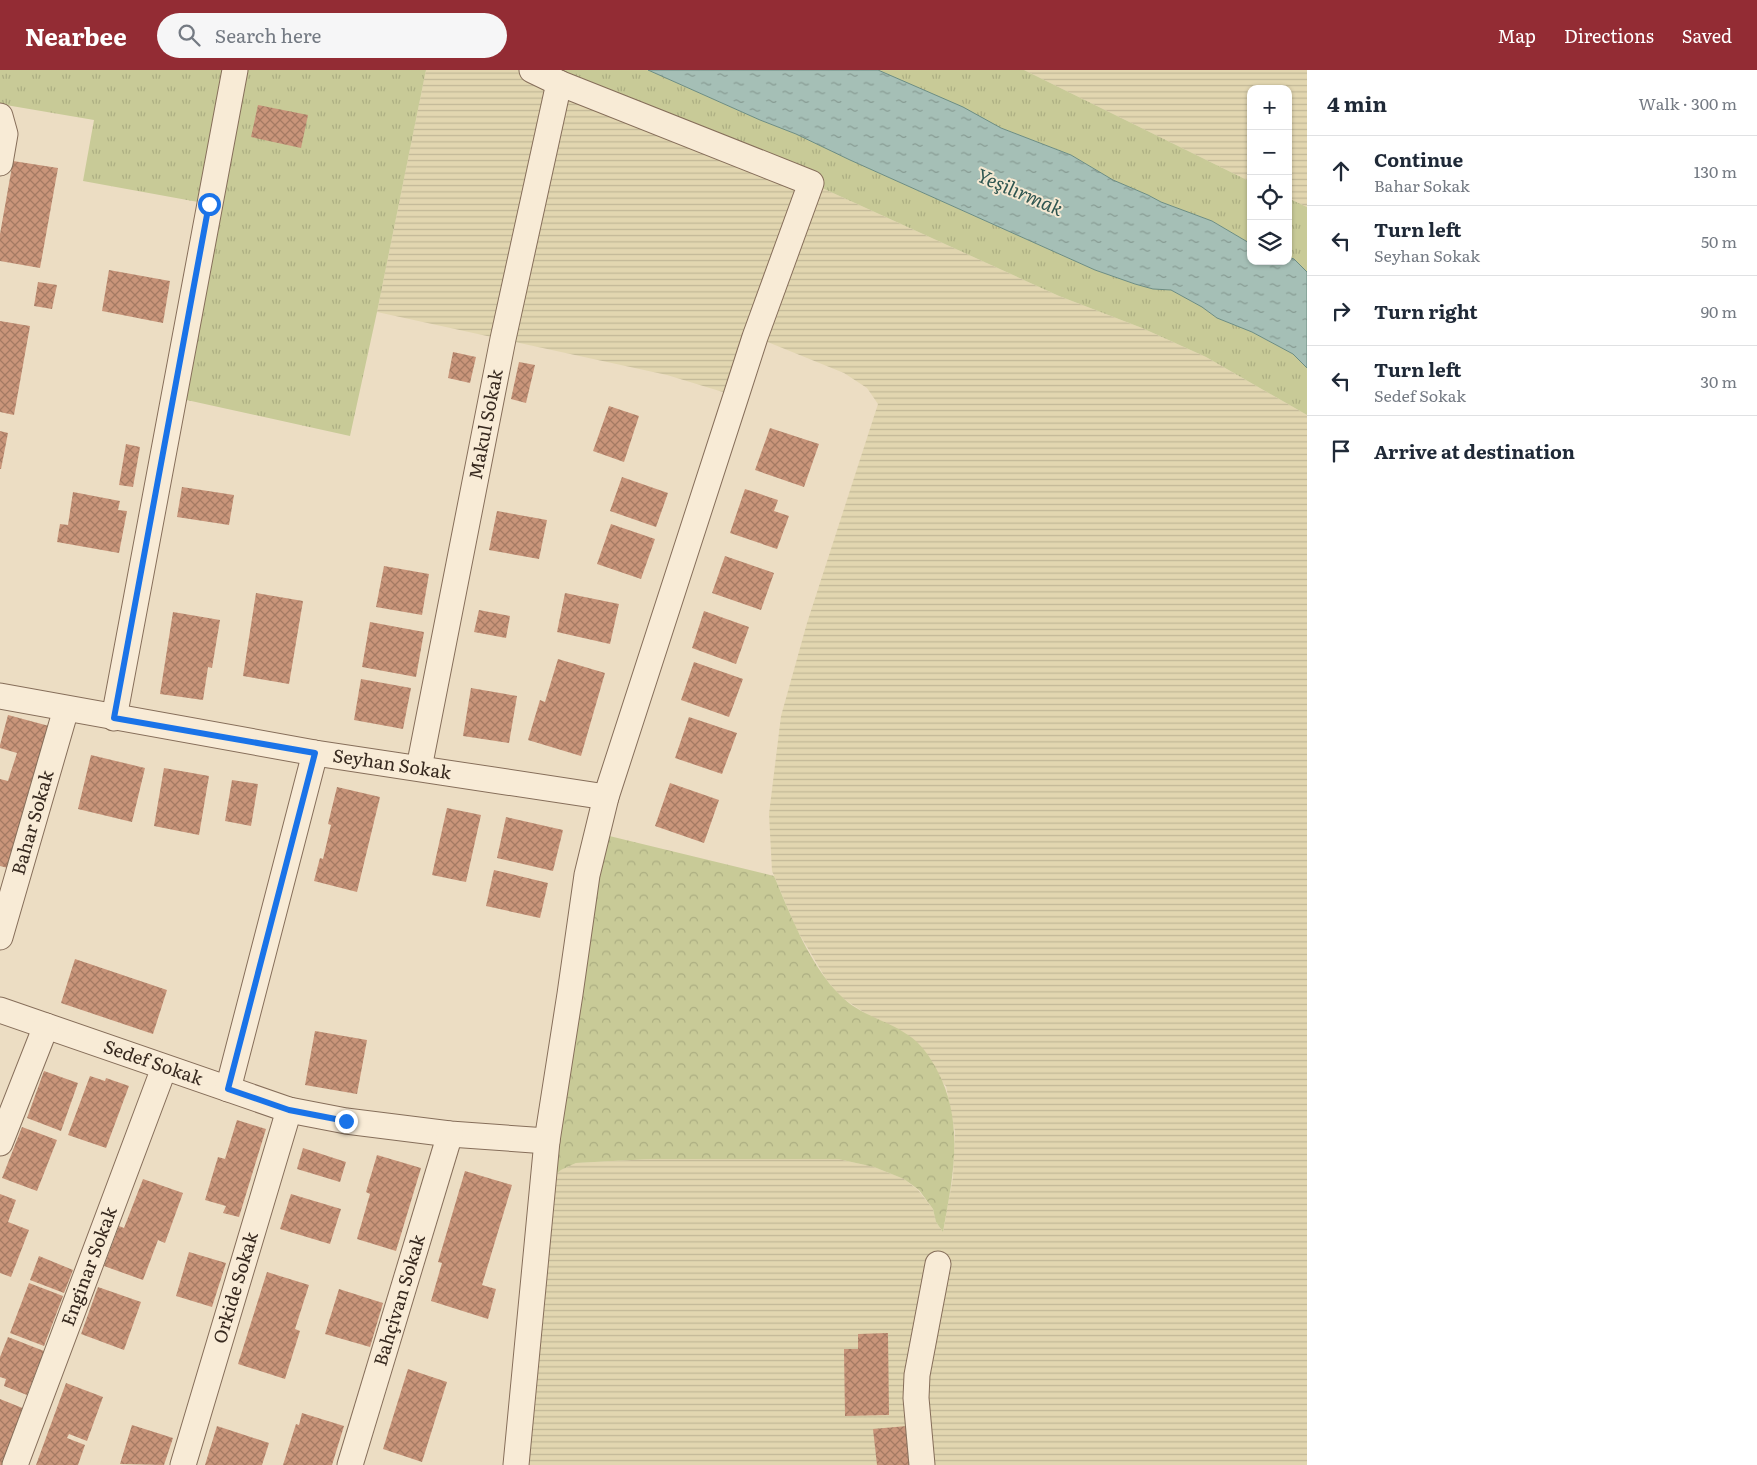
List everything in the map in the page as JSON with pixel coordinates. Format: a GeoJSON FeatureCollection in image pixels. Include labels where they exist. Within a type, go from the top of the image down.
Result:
{"type":"FeatureCollection","features":[{"type":"Feature","properties":{"kind":"street"},"geometry":{"type":"LineString","coordinates":[[114,718],[235,70]]}},
{"type":"Feature","properties":{"kind":"street"},"geometry":{"type":"LineString","coordinates":[[516,1465],[547,1141],[587,875],[606,797],[755,337],[812,183],[559,83],[532,70]]}},
{"type":"Feature","properties":{"kind":"street","name":"Makul Sokak"},"geometry":{"type":"LineString","coordinates":[[419,768],[503,339],[559,83]]}},
{"type":"Feature","properties":{"kind":"street"},"geometry":{"type":"LineString","coordinates":[[0,163],[2,125]]}},
{"type":"Feature","properties":{"kind":"street","name":"Seyhan Sokak"},"geometry":{"type":"LineString","coordinates":[[0,696],[315,753],[606,797]]}},
{"type":"Feature","properties":{"kind":"street","name":"Bahar Sokak"},"geometry":{"type":"LineString","coordinates":[[0,937],[66,709]]}},
{"type":"Feature","properties":{"kind":"street"},"geometry":{"type":"LineString","coordinates":[[228,1089],[315,753]]}},
{"type":"Feature","properties":{"kind":"street","name":"Sedef Sokak"},"geometry":{"type":"LineString","coordinates":[[0,1010],[289,1110],[346,1121],[450,1134],[547,1141]]}},
{"type":"Feature","properties":{"kind":"street"},"geometry":{"type":"LineString","coordinates":[[0,1143],[46,1026]]}},
{"type":"Feature","properties":{"kind":"street","name":"Enginar Sokak"},"geometry":{"type":"LineString","coordinates":[[16,1465],[164,1068]]}},
{"type":"Feature","properties":{"kind":"street","name":"Orkide Sokak"},"geometry":{"type":"LineString","coordinates":[[183,1465],[289,1110]]}},
{"type":"Feature","properties":{"kind":"street","name":"Bahçivan Sokak"},"geometry":{"type":"LineString","coordinates":[[350,1465],[450,1134]]}},
{"type":"Feature","properties":{"kind":"street"},"geometry":{"type":"LineString","coordinates":[[922,1465],[916,1406],[917,1376],[938,1264]]}},
{"type":"Feature","properties":{"kind":"shaded area"},"geometry":{"type":"Polygon","coordinates":[[[426,70],[532,70],[811,183],[1059,296],[1142,328],[1206,357],[1307,415],[1307,1465],[516,1465],[542,1187],[561,1170],[576,1163],[650,1159],[838,1159],[874,1167],[904,1179],[918,1190],[933,1209],[936,1222],[943,1232],[953,1177],[955,1132],[946,1086],[871,1017],[841,997],[826,979],[797,930],[772,871],[769,814],[781,716],[807,623],[878,404],[867,388],[844,373],[755,337],[736,396],[667,375],[377,312],[426,70]]]}},
{"type":"Feature","properties":{"kind":"shaded area"},"geometry":{"type":"Polygon","coordinates":[[[1024,70],[1307,70],[1307,207],[1292,200],[1292,85],[1247,85],[1247,180],[1024,70]]]}},
{"type":"Feature","properties":{"kind":"green space"},"geometry":{"type":"Polygon","coordinates":[[[0,70],[426,70],[350,436],[173,397],[209,204],[83,181],[94,120],[0,104],[0,70]]]}},
{"type":"Feature","properties":{"kind":"green space"},"geometry":{"type":"Polygon","coordinates":[[[532,70],[648,70],[796,134],[1095,270],[1153,289],[1171,290],[1202,307],[1217,318],[1252,332],[1293,354],[1307,368],[1307,415],[1206,357],[1142,328],[1059,296],[811,183],[532,70]]]}},
{"type":"Feature","properties":{"kind":"green space"},"geometry":{"type":"Polygon","coordinates":[[[878,70],[1024,70],[1247,180],[1247,242],[1212,221],[1161,202],[1113,180],[1071,155],[1001,128],[878,70]]]}},
{"type":"Feature","properties":{"kind":"green space"},"geometry":{"type":"Polygon","coordinates":[[[1292,200],[1307,207],[1307,272],[1292,258],[1292,200]]]}},
{"type":"Feature","properties":{"kind":"green space"},"geometry":{"type":"Polygon","coordinates":[[[597,833],[774,876],[802,939],[829,983],[856,1008],[913,1038],[925,1051],[937,1070],[946,1090],[954,1130],[953,1170],[943,1232],[936,1222],[933,1209],[919,1190],[904,1179],[874,1167],[838,1159],[650,1159],[576,1163],[561,1170],[542,1187],[597,833]]]}},
{"type":"Feature","properties":{"kind":"water","name":"Yeşilırmak"},"geometry":{"type":"Polygon","coordinates":[[[648,70],[878,70],[963,107],[1001,128],[1071,155],[1113,180],[1161,202],[1212,221],[1247,242],[1247,265],[1292,265],[1292,258],[1294,259],[1307,272],[1307,368],[1293,354],[1252,332],[1217,318],[1202,307],[1171,290],[1153,289],[1095,270],[796,134],[648,70]]]}},
{"type":"Feature","properties":{"kind":"building"},"geometry":{"type":"Polygon","coordinates":[[[258,105],[308,115],[301,148],[251,137],[258,105]]]}},
{"type":"Feature","properties":{"kind":"building"},"geometry":{"type":"Polygon","coordinates":[[[13,161],[58,168],[40,268],[0,261],[0,234],[13,161]]]}},
{"type":"Feature","properties":{"kind":"building"},"geometry":{"type":"Polygon","coordinates":[[[109,270],[170,281],[163,323],[102,311],[109,270]]]}},
{"type":"Feature","properties":{"kind":"building"},"geometry":{"type":"Polygon","coordinates":[[[38,282],[57,285],[52,309],[34,306],[38,282]]]}},
{"type":"Feature","properties":{"kind":"building"},"geometry":{"type":"Polygon","coordinates":[[[0,321],[30,326],[14,415],[0,412],[0,321]]]}},
{"type":"Feature","properties":{"kind":"building"},"geometry":{"type":"Polygon","coordinates":[[[453,352],[476,357],[470,383],[448,378],[453,352]]]}},
{"type":"Feature","properties":{"kind":"building"},"geometry":{"type":"Polygon","coordinates":[[[519,362],[535,365],[526,403],[511,399],[519,362]]]}},
{"type":"Feature","properties":{"kind":"building"},"geometry":{"type":"Polygon","coordinates":[[[609,406],[639,416],[624,462],[593,451],[609,406]]]}},
{"type":"Feature","properties":{"kind":"building"},"geometry":{"type":"Polygon","coordinates":[[[770,428],[819,444],[804,487],[755,470],[770,428]]]}},
{"type":"Feature","properties":{"kind":"building"},"geometry":{"type":"Polygon","coordinates":[[[0,431],[8,433],[1,469],[0,469],[0,431]]]}},
{"type":"Feature","properties":{"kind":"building"},"geometry":{"type":"Polygon","coordinates":[[[126,444],[140,447],[133,487],[119,485],[126,444]]]}},
{"type":"Feature","properties":{"kind":"building"},"geometry":{"type":"Polygon","coordinates":[[[622,477],[668,493],[656,527],[610,511],[622,477]]]}},
{"type":"Feature","properties":{"kind":"building"},"geometry":{"type":"Polygon","coordinates":[[[182,487],[234,495],[229,525],[177,517],[182,487]]]}},
{"type":"Feature","properties":{"kind":"building"},"geometry":{"type":"Polygon","coordinates":[[[745,489],[778,500],[774,511],[789,516],[777,549],[730,533],[745,489]]]}},
{"type":"Feature","properties":{"kind":"building"},"geometry":{"type":"Polygon","coordinates":[[[73,492],[120,501],[118,510],[127,511],[119,553],[57,542],[60,524],[68,525],[73,492]]]}},
{"type":"Feature","properties":{"kind":"building"},"geometry":{"type":"Polygon","coordinates":[[[497,511],[547,520],[539,559],[489,550],[497,511]]]}},
{"type":"Feature","properties":{"kind":"building"},"geometry":{"type":"Polygon","coordinates":[[[611,524],[655,539],[641,579],[597,564],[611,524]]]}},
{"type":"Feature","properties":{"kind":"building"},"geometry":{"type":"Polygon","coordinates":[[[725,556],[774,573],[761,610],[712,593],[725,556]]]}},
{"type":"Feature","properties":{"kind":"building"},"geometry":{"type":"Polygon","coordinates":[[[384,566],[429,574],[422,615],[376,607],[384,566]]]}},
{"type":"Feature","properties":{"kind":"building"},"geometry":{"type":"Polygon","coordinates":[[[256,593],[303,601],[289,684],[243,676],[256,593]]]}},
{"type":"Feature","properties":{"kind":"building"},"geometry":{"type":"Polygon","coordinates":[[[565,593],[619,604],[610,644],[557,632],[565,593]]]}},
{"type":"Feature","properties":{"kind":"building"},"geometry":{"type":"Polygon","coordinates":[[[479,610],[510,616],[506,638],[474,632],[479,610]]]}},
{"type":"Feature","properties":{"kind":"building"},"geometry":{"type":"Polygon","coordinates":[[[704,611],[749,627],[736,664],[692,648],[704,611]]]}},
{"type":"Feature","properties":{"kind":"building"},"geometry":{"type":"Polygon","coordinates":[[[173,612],[220,620],[212,668],[208,667],[203,700],[160,694],[173,612]]]}},
{"type":"Feature","properties":{"kind":"building"},"geometry":{"type":"Polygon","coordinates":[[[370,622],[424,632],[416,677],[362,667],[370,622]]]}},
{"type":"Feature","properties":{"kind":"building"},"geometry":{"type":"Polygon","coordinates":[[[558,659],[605,673],[581,756],[528,740],[540,700],[545,702],[558,659]]]}},
{"type":"Feature","properties":{"kind":"building"},"geometry":{"type":"Polygon","coordinates":[[[694,662],[743,679],[729,717],[681,700],[694,662]]]}},
{"type":"Feature","properties":{"kind":"building"},"geometry":{"type":"Polygon","coordinates":[[[361,679],[411,688],[403,729],[354,720],[361,679]]]}},
{"type":"Feature","properties":{"kind":"building"},"geometry":{"type":"Polygon","coordinates":[[[471,688],[517,696],[509,743],[463,736],[471,688]]]}},
{"type":"Feature","properties":{"kind":"building"},"geometry":{"type":"Polygon","coordinates":[[[8,715],[49,726],[8,868],[0,866],[0,779],[8,781],[17,753],[0,748],[8,715]]]}},
{"type":"Feature","properties":{"kind":"building"},"geometry":{"type":"Polygon","coordinates":[[[689,717],[737,733],[722,774],[675,758],[689,717]]]}},
{"type":"Feature","properties":{"kind":"building"},"geometry":{"type":"Polygon","coordinates":[[[91,755],[145,768],[132,822],[78,809],[91,755]]]}},
{"type":"Feature","properties":{"kind":"building"},"geometry":{"type":"Polygon","coordinates":[[[164,768],[209,776],[199,835],[154,826],[164,768]]]}},
{"type":"Feature","properties":{"kind":"building"},"geometry":{"type":"Polygon","coordinates":[[[232,780],[258,784],[251,826],[225,821],[232,780]]]}},
{"type":"Feature","properties":{"kind":"building"},"geometry":{"type":"Polygon","coordinates":[[[670,783],[719,800],[704,843],[655,826],[670,783]]]}},
{"type":"Feature","properties":{"kind":"building"},"geometry":{"type":"Polygon","coordinates":[[[337,787],[380,797],[357,892],[314,881],[320,858],[323,859],[331,825],[328,824],[337,787]]]}},
{"type":"Feature","properties":{"kind":"building"},"geometry":{"type":"Polygon","coordinates":[[[447,808],[481,815],[466,882],[432,875],[447,808]]]}},
{"type":"Feature","properties":{"kind":"building"},"geometry":{"type":"Polygon","coordinates":[[[506,817],[563,830],[553,871],[497,858],[506,817]]]}},
{"type":"Feature","properties":{"kind":"building"},"geometry":{"type":"Polygon","coordinates":[[[494,870],[548,883],[540,918],[486,906],[494,870]]]}},
{"type":"Feature","properties":{"kind":"building"},"geometry":{"type":"Polygon","coordinates":[[[75,959],[167,990],[153,1034],[61,1003],[75,959]]]}},
{"type":"Feature","properties":{"kind":"building"},"geometry":{"type":"Polygon","coordinates":[[[315,1031],[367,1040],[357,1094],[305,1085],[315,1031]]]}},
{"type":"Feature","properties":{"kind":"building"},"geometry":{"type":"Polygon","coordinates":[[[44,1071],[78,1083],[61,1131],[27,1118],[44,1071]]]}},
{"type":"Feature","properties":{"kind":"building"},"geometry":{"type":"Polygon","coordinates":[[[90,1076],[105,1081],[106,1078],[129,1086],[106,1148],[68,1135],[90,1076]]]}},
{"type":"Feature","properties":{"kind":"building"},"geometry":{"type":"Polygon","coordinates":[[[237,1120],[266,1129],[239,1217],[223,1213],[226,1206],[205,1200],[218,1157],[225,1159],[237,1120]]]}},
{"type":"Feature","properties":{"kind":"building"},"geometry":{"type":"Polygon","coordinates":[[[22,1127],[57,1140],[37,1191],[2,1178],[22,1127]]]}},
{"type":"Feature","properties":{"kind":"building"},"geometry":{"type":"Polygon","coordinates":[[[303,1148],[346,1162],[340,1182],[297,1169],[303,1148]]]}},
{"type":"Feature","properties":{"kind":"building"},"geometry":{"type":"Polygon","coordinates":[[[377,1155],[421,1168],[396,1251],[357,1239],[370,1194],[366,1192],[377,1155]]]}},
{"type":"Feature","properties":{"kind":"building"},"geometry":{"type":"Polygon","coordinates":[[[465,1171],[512,1185],[482,1285],[496,1289],[488,1319],[431,1301],[442,1263],[438,1262],[465,1171]]]}},
{"type":"Feature","properties":{"kind":"building"},"geometry":{"type":"Polygon","coordinates":[[[143,1179],[183,1193],[165,1243],[158,1240],[143,1280],[104,1266],[119,1226],[124,1228],[143,1179]]]}},
{"type":"Feature","properties":{"kind":"building"},"geometry":{"type":"Polygon","coordinates":[[[0,1194],[16,1200],[8,1222],[29,1230],[11,1277],[0,1273],[0,1194]]]}},
{"type":"Feature","properties":{"kind":"building"},"geometry":{"type":"Polygon","coordinates":[[[291,1194],[341,1209],[330,1244],[280,1229],[291,1194]]]}},
{"type":"Feature","properties":{"kind":"building"},"geometry":{"type":"Polygon","coordinates":[[[189,1252],[226,1263],[212,1307],[176,1296],[189,1252]]]}},
{"type":"Feature","properties":{"kind":"building"},"geometry":{"type":"Polygon","coordinates":[[[39,1256],[73,1270],[64,1293],[30,1280],[39,1256]]]}},
{"type":"Feature","properties":{"kind":"building"},"geometry":{"type":"Polygon","coordinates":[[[267,1272],[309,1285],[295,1329],[300,1331],[285,1379],[238,1364],[267,1272]]]}},
{"type":"Feature","properties":{"kind":"building"},"geometry":{"type":"Polygon","coordinates":[[[29,1283],[63,1296],[44,1346],[10,1333],[29,1283]]]}},
{"type":"Feature","properties":{"kind":"building"},"geometry":{"type":"Polygon","coordinates":[[[98,1287],[141,1302],[124,1350],[81,1334],[98,1287]]]}},
{"type":"Feature","properties":{"kind":"building"},"geometry":{"type":"Polygon","coordinates":[[[339,1289],[383,1303],[370,1347],[325,1334],[339,1289]]]}},
{"type":"Feature","properties":{"kind":"building"},"geometry":{"type":"Polygon","coordinates":[[[888,1333],[889,1415],[845,1416],[844,1349],[858,1349],[858,1334],[888,1333]]]}},
{"type":"Feature","properties":{"kind":"building"},"geometry":{"type":"Polygon","coordinates":[[[8,1337],[44,1351],[27,1395],[4,1386],[6,1379],[0,1377],[0,1357],[8,1337]]]}},
{"type":"Feature","properties":{"kind":"building"},"geometry":{"type":"Polygon","coordinates":[[[408,1369],[447,1382],[422,1462],[383,1449],[408,1369]]]}},
{"type":"Feature","properties":{"kind":"building"},"geometry":{"type":"Polygon","coordinates":[[[66,1383],[103,1397],[87,1441],[69,1434],[67,1438],[85,1445],[78,1465],[36,1465],[66,1383]]]}},
{"type":"Feature","properties":{"kind":"building"},"geometry":{"type":"Polygon","coordinates":[[[0,1399],[25,1409],[3,1465],[0,1465],[0,1399]]]}},
{"type":"Feature","properties":{"kind":"building"},"geometry":{"type":"Polygon","coordinates":[[[302,1413],[344,1426],[332,1465],[283,1465],[296,1424],[299,1425],[302,1413]]]}},
{"type":"Feature","properties":{"kind":"building"},"geometry":{"type":"Polygon","coordinates":[[[132,1425],[173,1438],[164,1465],[120,1464],[132,1425]]]}},
{"type":"Feature","properties":{"kind":"building"},"geometry":{"type":"Polygon","coordinates":[[[217,1426],[269,1443],[262,1465],[205,1465],[217,1426]]]}},
{"type":"Feature","properties":{"kind":"building"},"geometry":{"type":"Polygon","coordinates":[[[907,1426],[910,1465],[877,1465],[873,1429],[907,1426]]]}},
{"type":"Feature","properties":{"kind":"route"},"geometry":{"type":"LineString","coordinates":[[209,204],[114,718],[315,753],[228,1089],[289,1110],[346,1121]]}}]}
